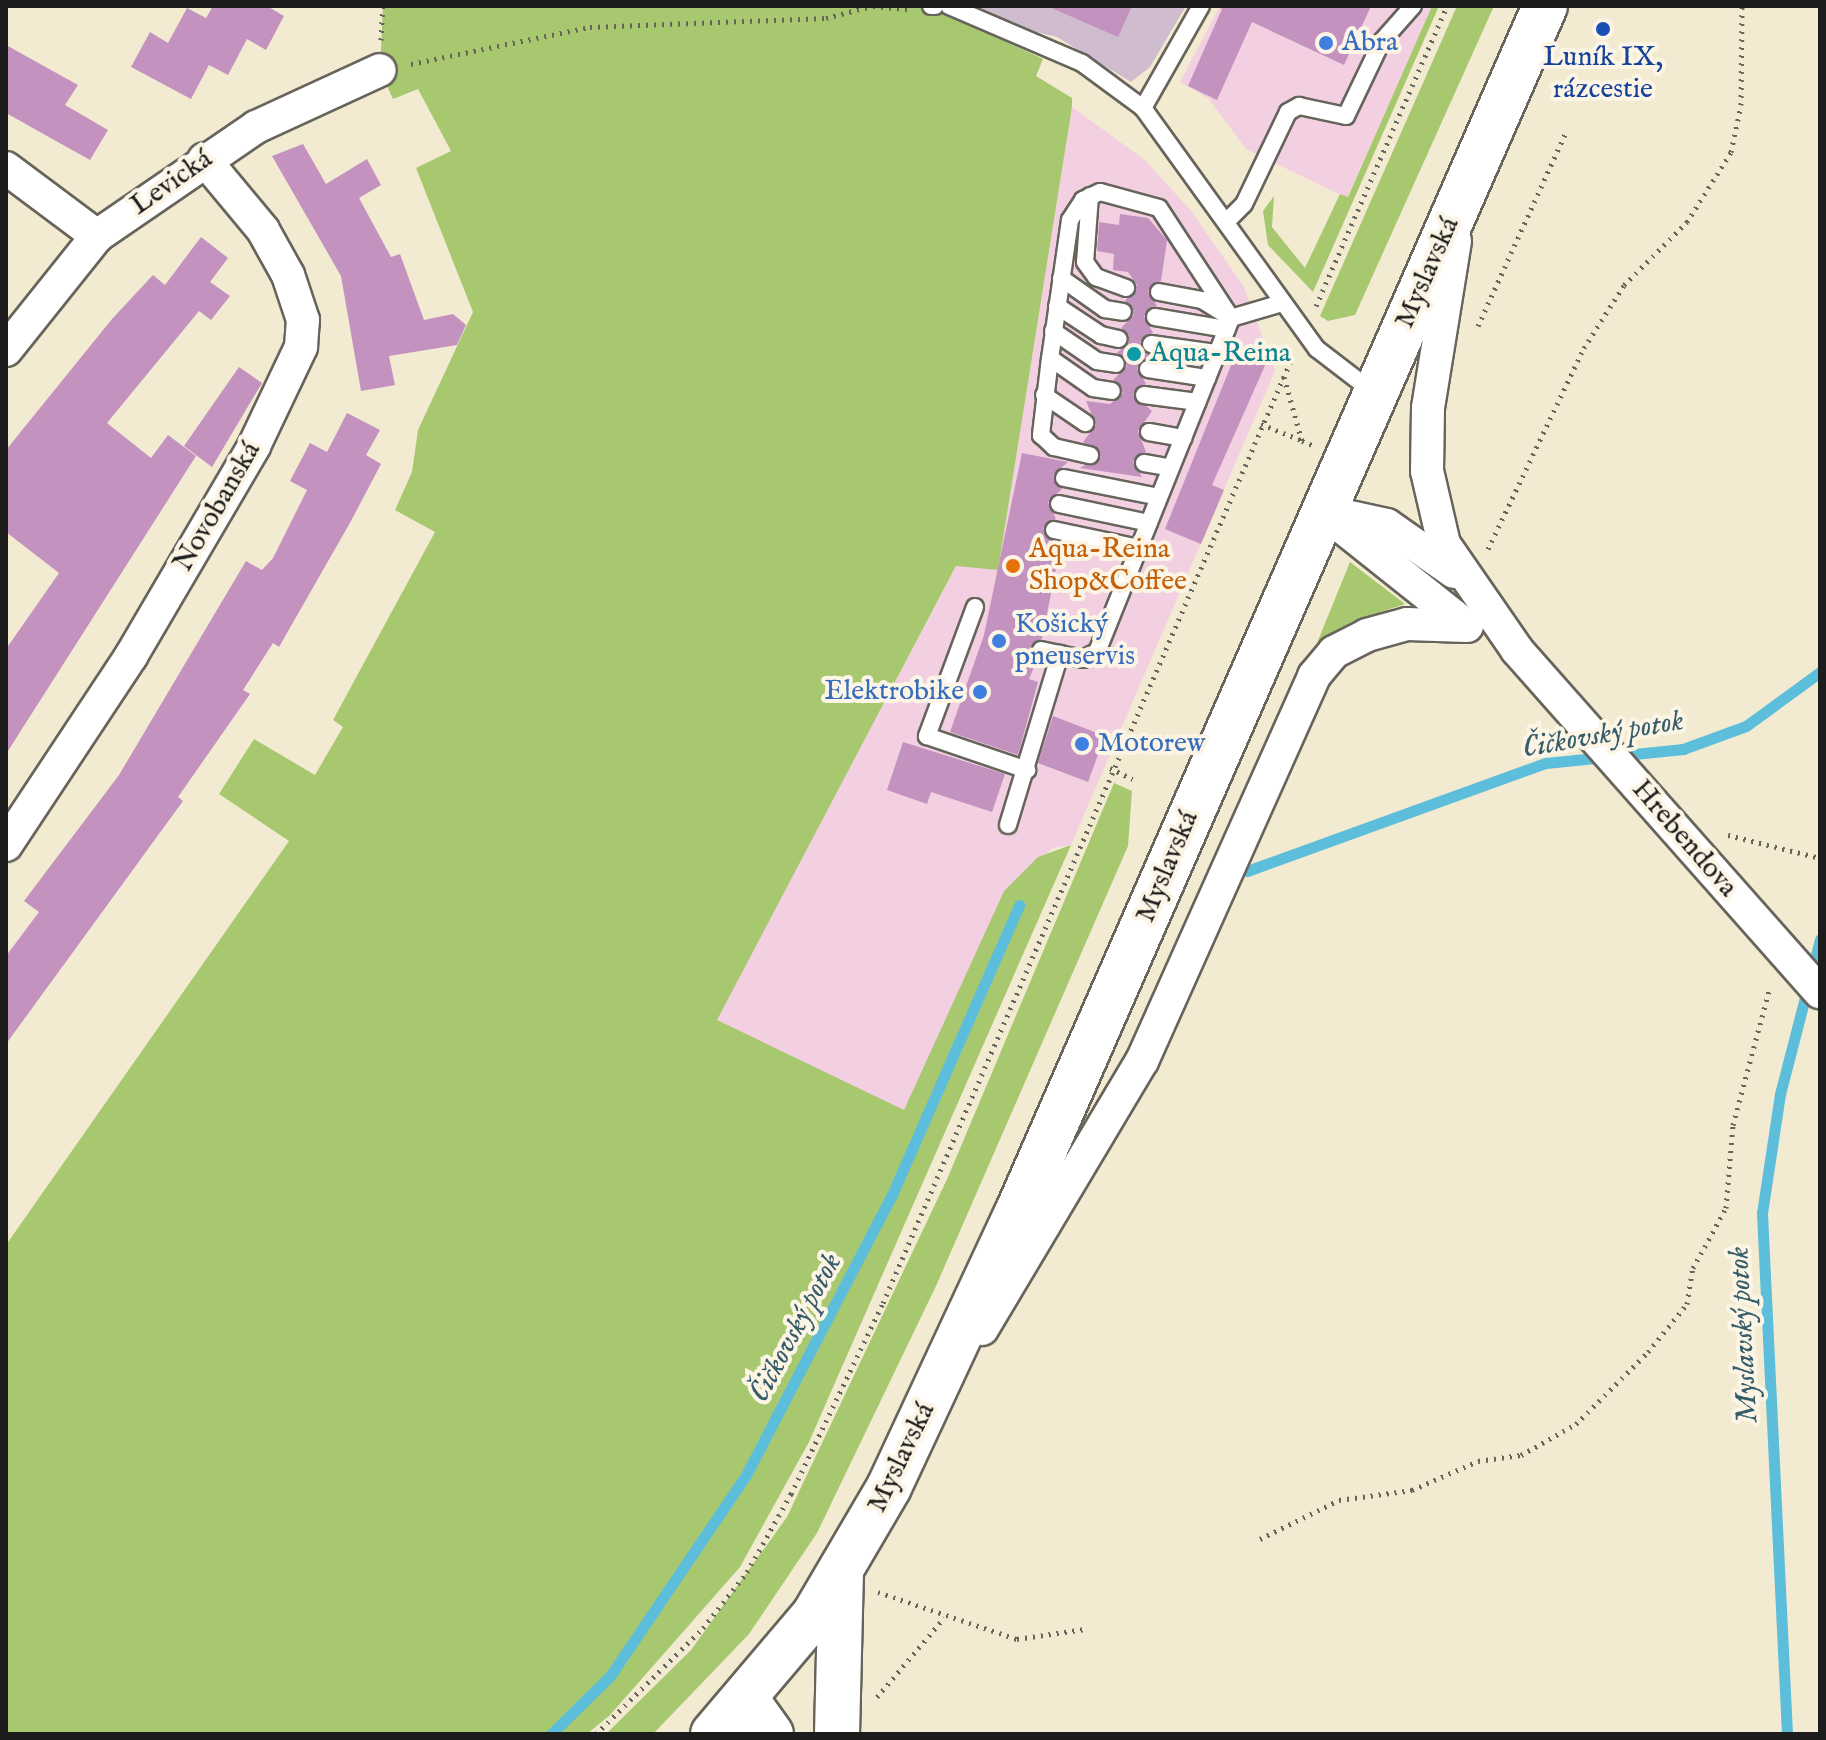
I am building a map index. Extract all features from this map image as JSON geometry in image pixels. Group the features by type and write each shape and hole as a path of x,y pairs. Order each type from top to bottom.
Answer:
{"street":[{"name":"Myslavská","path":"851,1722 841,1575 889,1487 1545,6"},
{"name":"Levická","path":"6,350 97,236 204,159 256,127 380,70"},
{"name":"Novobanská","path":"6,845 131,656 254,446 301,347 299,302 274,248 204,159"},
{"path":"6,168 97,236"},
{"path":"1462,198 1428,408 1427,471 1444,544 1475,573"},
{"path":"1322,511 1355,514 1405,535 1475,573"},
{"path":"1322,511 1467,626 1517,650"},
{"name":"Hrebendova","path":"1475,573 1517,650 1820,992"},
{"path":"889,1487 1142,1061 1314,676 1334,652 1367,635 1407,624 1467,626"},
{"path":"713,1734 758,1717 841,1575"}],"lane":[{"path":"949,6 1082,63 1143,108 1326,360 1375,393"},
{"path":"1143,108 1201,6"},
{"path":"1226,222 1244,204 1288,112 1299,106 1346,116 1382,41 1413,6"},
{"path":"1090,196 1070,220 1044,395 1044,439 1090,455"},
{"path":"1090,196 1085,262 1096,277 1126,288"},
{"path":"1090,196 1140,198 1159,208 1229,323"},
{"path":"1061,278 1105,309 1123,312"},
{"path":"1159,292 1202,300 1229,323"},
{"path":"1155,317 1229,323 1282,303"},
{"path":"1057,306 1101,335 1119,339"},
{"path":"1041,650 1094,657 1229,323"},
{"path":"1053,331 1097,361 1116,364"},
{"path":"1151,344 1217,353"},
{"path":"1050,358 1093,388 1112,391"},
{"path":"1148,369 1207,378"},
{"path":"1044,395 1085,423"},
{"path":"1144,395 1198,402"},
{"path":"1149,432 1183,438"},
{"path":"1144,463 1171,468"},
{"path":"1064,478 1159,497"},
{"path":"1059,504 1149,523"},
{"path":"1054,530 1139,548"},
{"path":"975,607 927,736 1027,770"},
{"path":"1008,825 1060,654"}],"path":[{"path":"380,70 590,27 826,18 873,6 933,6"},
{"path":"596,1734 703,1628 747,1572 791,1494 889,1288 1110,768 1447,6"},
{"path":"1475,573 1584,348 1624,285 1687,222 1731,152 1741,105 1742,6"},
{"path":"1472,342 1565,134"},
{"path":"1261,424 1302,441"},
{"path":"1475,573 1476,548"},
{"path":"1054,581 1119,598"},
{"path":"1110,768 1133,779"},
{"path":"1721,834 1819,858"},
{"path":"1260,1539 1339,1500 1412,1490 1478,1461 1521,1455 1576,1424 1648,1352 1687,1304 1693,1268 1726,1208 1733,1125 1781,950"},
{"path":"841,1575 944,1618 1017,1639 1085,1629"},
{"path":"851,1722 944,1618"}],"shaded area":[{"path":"931,6 1186,6 1150,67 1131,82 1057,37"},
{"path":"1220,6 1432,6 1347,198 1246,149 1208,98 1180,82"},
{"path":"1072,107 1145,160 1192,212 1244,287 1275,371 1071,845 1053,848 1004,891 904,1111 716,1020 957,565 998,570"}],"green space":[{"path":"383,6 931,6 1043,59 1036,76 1072,98 1072,107 998,570 956,566 717,1020 904,1110 1004,891 1038,857 1071,845 809,1442 740,1567 610,1715 587,1734 6,1734 6,1245 289,841 219,794 254,739 315,775 343,727 333,720 435,532 395,510 412,472 418,430 473,312 416,168 451,151 418,89 393,99 380,70"},
{"path":"1432,6 1439,6 1313,292 1268,245 1263,211 1274,196 1272,227 1305,268 1340,194 1348,197"},
{"path":"1457,6 1494,6 1355,315 1328,321 1320,316"},
{"path":"1350,562 1405,604 1351,622 1317,643"},
{"path":"1114,783 1132,791 1128,846 936,1286 817,1533 749,1634 653,1734 606,1734 691,1650 787,1517 948,1177"}],"building":[{"path":"213,6 267,6 284,16 266,50 247,39 228,75 209,65 191,99 131,67 150,32 168,43 187,8 206,18"},
{"path":"1047,6 1132,6 1118,37"},
{"path":"1216,6 1371,6 1344,65 1252,22 1217,100 1188,86 1222,9"},
{"path":"6,45 78,85 65,105 108,130 90,160 6,113"},
{"path":"303,144 326,184 367,159 381,185 359,198 391,257 400,254 424,320 453,314 466,325 457,345 389,356 395,385 361,391 341,276 272,156"},
{"name":"Aqua-Reina","path":"1120,214 1148,218 1167,240 1161,281 1148,291 1157,306 1144,316 1153,333 1140,342 1150,355 1137,368 1146,384 1133,394 1152,411 1138,431 1146,452 1133,462 1142,477 1080,468 1101,457 1083,442 1096,425 1086,401 1110,404 1123,393 1113,380 1127,366 1117,353 1129,342 1121,328 1134,315 1125,301 1137,285 1128,272 1113,270 1114,254 1097,251 1099,222 1119,225"},
{"path":"201,237 228,258 210,282 230,296 211,320 199,311 107,423 151,458 168,435 196,456 6,754 6,649 59,573 6,532 6,450 112,319 153,275 165,285"},
{"path":"1238,348 1267,361 1212,485 1224,490 1201,544 1165,529"},
{"path":"239,367 262,383 212,467 184,446"},
{"path":"347,413 380,430 366,455 381,464 351,521 279,647 273,643 243,690 250,694 178,797 183,801 6,1044 6,956 39,912 24,901 119,775 246,561 262,570 273,558 307,490 290,481 310,443 327,452"},
{"path":"1022,453 1068,462 1053,475 1062,489 1048,502 1056,519 1043,528 1061,543 1042,639 1030,648 1037,660 1029,679 1038,682 1018,755 950,732 984,635"},
{"path":"1053,716 1105,736 1088,782 1038,763"},
{"path":"903,742 1005,774 992,812 931,792 927,804 887,790"}],"waterway":[{"name":"Čičkovský potok","path":"1247,871 1546,763 1683,749 1746,726 1820,672"},
{"name":"Čičkovský potok","path":"551,1734 610,1676 746,1475 891,1197 1019,905"},
{"name":"Myslavský potok","path":"1787,1734 1762,1213 1780,1094 1820,939"}],"place":[{"name":"Luník IX, rázcestie","path":"1603,29"},
{"name":"Abra","path":"1326,43"},
{"name":"Aqua-Reina","path":"1134,354"},
{"name":"Aqua-Reina Shop&Coffee","path":"1013,566"},
{"name":"Košický pneuservis","path":"999,641"},
{"name":"Elektrobike","path":"980,692"},
{"name":"Motorew","path":"1082,744"}]}
